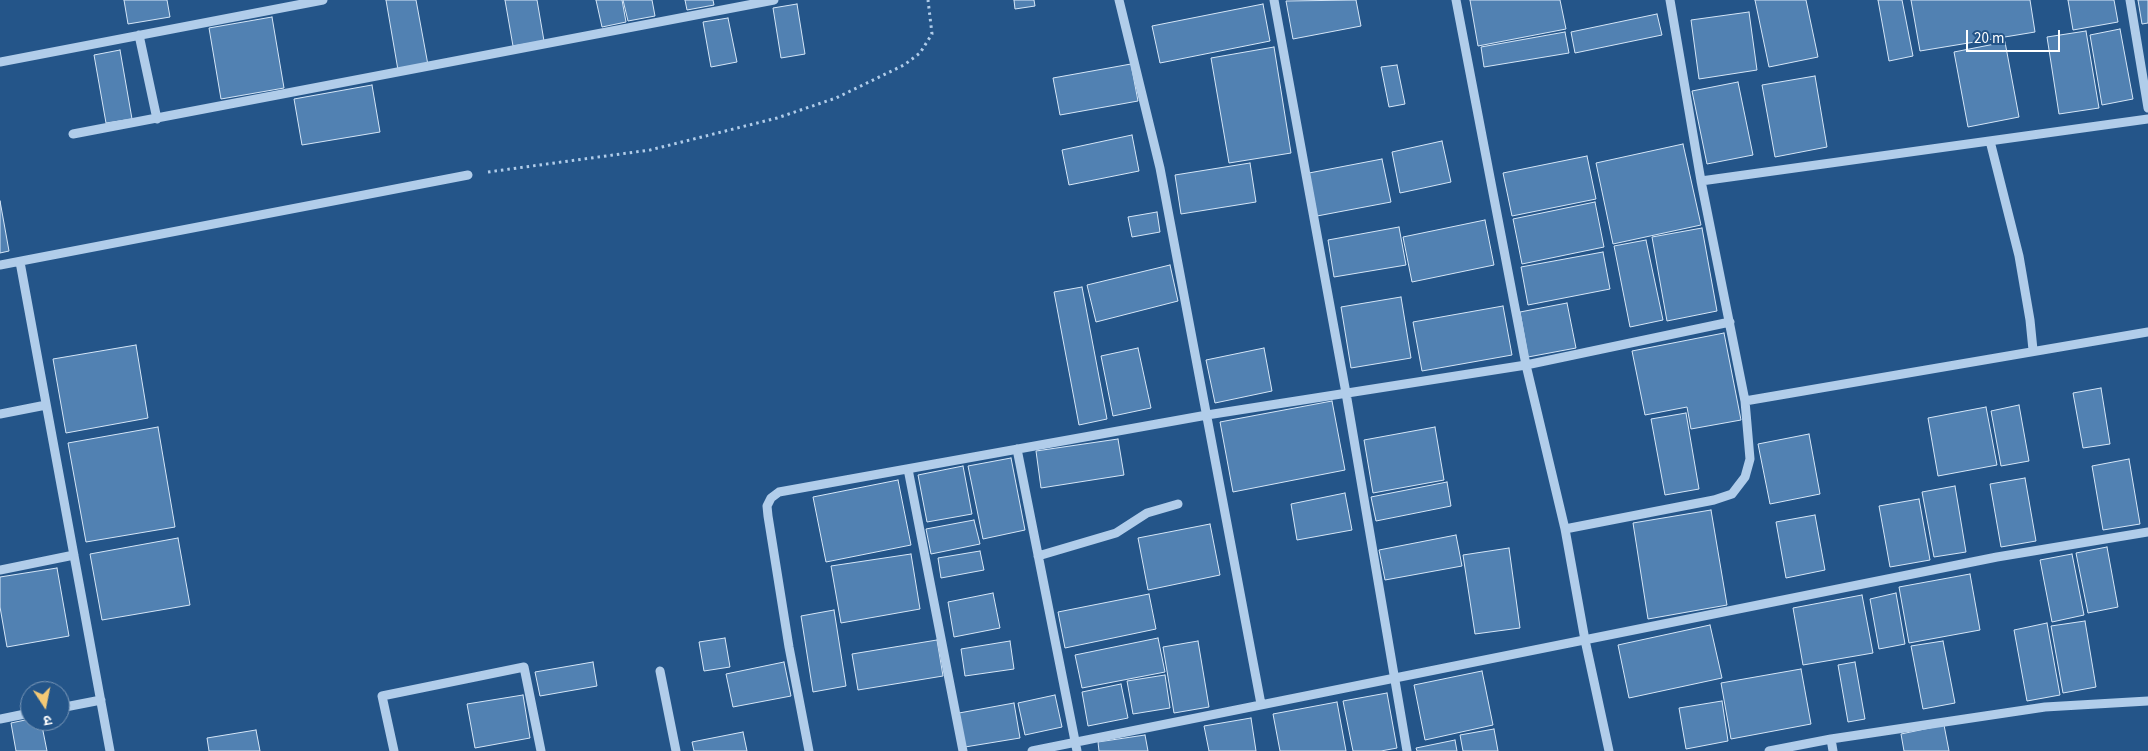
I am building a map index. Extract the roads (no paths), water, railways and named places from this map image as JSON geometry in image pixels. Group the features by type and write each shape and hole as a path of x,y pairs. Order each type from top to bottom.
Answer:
{"street":[{"path":"0,62 322,0"},
{"path":"72,134 774,0"},
{"path":"1119,0 1160,168 1261,704"},
{"path":"1274,0 1346,393 1406,751"},
{"path":"1456,0 1526,365 1564,529 1609,751"},
{"path":"1564,529 1714,500 1732,494 1745,477 1750,459 1745,401 1701,181 1670,0"},
{"path":"2130,0 2148,108"},
{"path":"139,36 157,119"},
{"path":"1701,181 2148,119"},
{"path":"1990,141 2019,256 2033,350"},
{"path":"0,266 468,175"},
{"path":"20,262 110,751"},
{"path":"809,751 789,647 767,506 771,498 779,492 1207,415 1526,365 1730,322"},
{"path":"1745,401 2033,350 2148,332"},
{"path":"0,414 46,405"},
{"path":"1018,449 1076,747"},
{"path":"908,469 962,751"},
{"path":"1038,556 1116,534 1147,513 1178,504"},
{"path":"1032,751 1076,747 1261,704 1997,557 2148,532"},
{"path":"0,570 74,555"},
{"path":"394,751 382,696 524,667 541,751"},
{"path":"660,671 676,751"},
{"path":"70,706 101,700"},
{"path":"1769,751 1831,739 2045,707 2148,702"},
{"path":"0,719 20,715"},
{"path":"1831,739 1833,751"}]}
